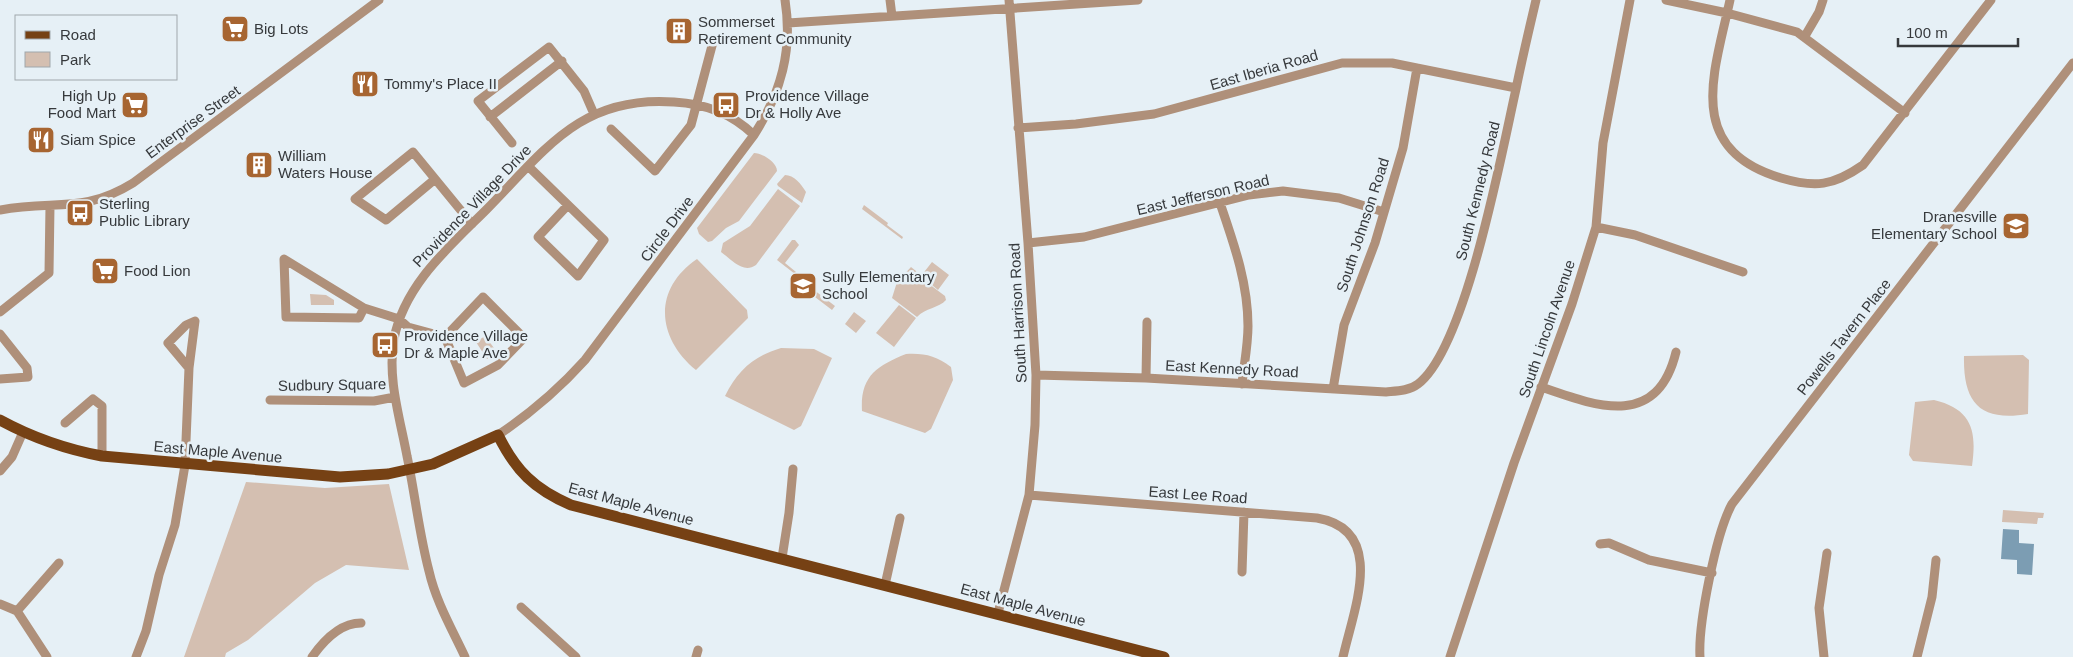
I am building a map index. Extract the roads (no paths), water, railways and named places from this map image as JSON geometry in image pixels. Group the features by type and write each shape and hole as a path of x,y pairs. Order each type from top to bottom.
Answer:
{"main road":[{"name":"East Maple Avenue","path":"0,420 23,432 66,449 102,456 185,465 340,477 388,474 410,470 462,453 498,435 524,477 551,497 571,505 1164,657"}],"street":[{"name":"Enterprise Street","path":"0,210 93,202 113,195 133,183 379,0"},
{"name":"Circle Drive","path":"498,435 531,413 558,390 586,360 768,114 779,86 786,58 788,23 785,0"},
{"path":"890,0 892,16"},
{"path":"788,23 892,16 1009,4 1138,0"},
{"name":"South Kennedy Road","path":"1423,380 1443,351 1471,274 1486,225 1536,0"},
{"name":"South Lincoln Avenue","path":"1450,657 1596,227 1603,143 1630,0"},
{"path":"1666,0 1785,27 1805,36 1905,113"},
{"path":"1730,0 1713,82 1712,100 1716,128 1733,154 1744,162 1759,170 1789,181 1811,185 1830,183 1848,176 1863,165 1991,0"},
{"path":"1805,36 1814,22 1823,0"},
{"name":"South Harrison Road","path":"998,613 1029,495 1035,425 1036,375 1028,243 1009,4"},
{"path":"611,128 654,171 691,125 713,42"},
{"path":"512,143 478,101 549,47 584,91 594,114"},
{"path":"490,117 562,62"},
{"name":"East Iberia Road","path":"1018,128 1084,123 1154,114 1342,63 1392,63 1516,88"},
{"name":"Powells Tavern Place","path":"1700,657 1700,634 1712,573 1722,526 1732,504 2073,63"},
{"name":"South Johnson Road","path":"1333,389 1344,325 1384,212 1403,148 1417,68"},
{"name":"Providence Village Drive","path":"465,657 441,606 429,573 395,397 392,355 399,320 404,306 418,283 436,260 555,140 594,114 613,106 641,100 697,104 735,118 754,135"},
{"path":"434,180 386,220 355,199 413,152 434,180 472,224"},
{"path":"529,167 568,204 604,240 578,276 538,237 568,204"},
{"name":"East Jefferson Road","path":"1028,243 1084,237 1249,195 1283,191 1339,198 1384,212"},
{"path":"1220,203 1238,257 1247,302 1248,328 1242,384"},
{"path":"0,312 50,272 50,206"},
{"path":"1596,227 1635,235 1743,272"},
{"path":"364,308 359,318 286,317 284,259 364,308 399,320 408,327 445,337"},
{"path":"483,297 524,338 498,365 464,383 445,337 483,297"},
{"path":"136,657 146,631 159,575 175,525 185,465 189,368 195,322 186,325 168,342 189,368"},
{"path":"1146,378 1148,322"},
{"path":"0,334 27,368 28,377 0,379"},
{"path":"1541,387 1598,406 1611,407 1632,404 1644,400 1661,385 1668,376 1676,352"},
{"name":"East Kennedy Road","path":"1036,375 1146,378 1386,392 1404,390 1418,385 1423,380"},
{"name":"Sudbury Square","path":"270,400 374,401 395,397"},
{"path":"65,423 93,399 102,406 102,456"},
{"path":"0,471 12,458 23,432"},
{"path":"782,558 790,513 793,469"},
{"name":"East Lee Road","path":"1029,495 1324,519 1340,528 1356,543 1362,562 1343,657"},
{"path":"1242,572 1244,512"},
{"path":"885,585 900,518"},
{"path":"1600,544 1610,543 1649,560 1712,573"},
{"path":"1824,657 1819,608 1827,553"},
{"path":"1917,657 1932,597 1936,560"},
{"path":"17,611 59,563"},
{"path":"0,604 17,611 47,657"},
{"path":"521,607 576,657"},
{"path":"312,657 340,628 352,623 361,623"}],"water":[{"path":"2003,529 2019,530 2019,543 2034,544 2032,575 2017,574 2017,560 2001,559"}],"place":[{"name":"Big Lots","path":"235,29"},
{"name":"Sommerset Retirement Community","path":"679,31"},
{"name":"Tommy's Place II","path":"365,84"},
{"name":"High Up Food Mart","path":"135,105"},
{"name":"Providence Village Dr & Holly Ave","path":"726,105"},
{"name":"Siam Spice","path":"41,140"},
{"name":"William Waters House","path":"259,165"},
{"name":"Sterling Public Library","path":"80,213"},
{"name":"Dranesville Elementary School","path":"2016,226"},
{"name":"Food Lion","path":"105,271"},
{"name":"Sully Elementary School","path":"803,286"},
{"name":"Providence Village Dr & Maple Ave","path":"385,345"}]}
